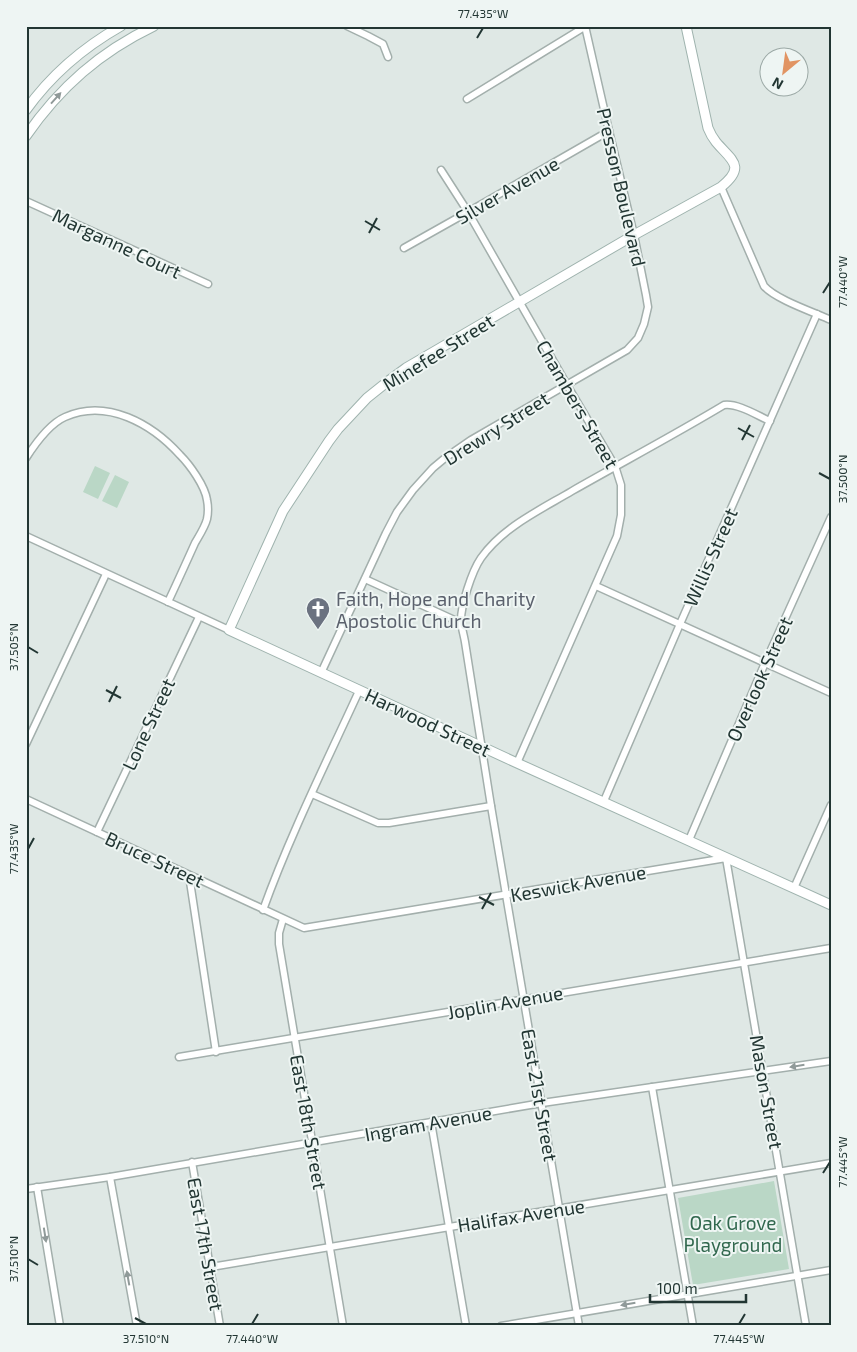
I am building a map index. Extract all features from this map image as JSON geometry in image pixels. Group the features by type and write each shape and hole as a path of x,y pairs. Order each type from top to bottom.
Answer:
{"street":[{"path":"26,110 47,85 74,59 97,41 121,26"},
{"path":"26,136 44,112 76,78 112,49 154,26"},
{"path":"347,26 383,44 388,57"},
{"path":"467,98 586,26"},
{"name":"Presson Boulevard","path":"586,26 634,235 648,307 644,324 638,338 632,345"},
{"path":"686,26 708,128 714,140 727,153 734,165 733,174 721,187 764,286 773,294 831,320"},
{"name":"Silver Avenue","path":"404,248 609,132"},
{"name":"Chambers Street","path":"441,170 468,212 615,466 621,485 620,521 617,536 517,763"},
{"name":"Minefee Street","path":"229,630 283,511 338,429 368,398 406,368 634,235 721,187"},
{"name":"Marganne Court","path":"26,201 208,284"},
{"name":"Willis Street","path":"604,802 680,624 817,314"},
{"name":"Drewry Street","path":"321,673 398,512 413,490 433,468 471,440 627,350 632,345"},
{"path":"365,578 461,623 473,573 482,557 502,535 522,521 724,405 736,406 770,421"},
{"path":"26,458 34,445 48,430 64,418 81,412 100,410 119,414 153,430 172,445 200,481 208,500 207,519 168,602"},
{"name":"Overlook Street","path":"689,840 765,663 831,517"},
{"name":"Harwood Street","path":"26,536 359,691 831,905"},
{"path":"26,744 106,574"},
{"path":"596,586 831,693"},
{"name":"Lone Street","path":"97,832 199,617"},
{"name":"East 21st Street","path":"461,623 579,1326"},
{"path":"263,910 271,887 359,691"},
{"path":"312,794 378,823 389,823 492,806"},
{"name":"Bruce Street","path":"26,800 283,919"},
{"path":"794,888 831,805"},
{"name":"Keswick Avenue","path":"283,919 301,928 308,929 726,858"},
{"name":"Mason Street","path":"726,858 806,1326"},
{"path":"189,875 216,1052"},
{"name":"East 18th Street","path":"283,919 279,933 279,944 343,1326"},
{"name":"Joplin Avenue","path":"179,1057 831,948"},
{"name":"Ingram Avenue","path":"26,1189 542,1103 831,1061"},
{"path":"652,1087 693,1326"},
{"path":"431,1122 466,1326"},
{"name":"East 17th Street","path":"192,1162 220,1326"},
{"name":"Halifax Avenue","path":"211,1267 831,1162"},
{"path":"110,1176 137,1326"},
{"path":"37,1187 60,1326"},
{"path":"501,1326 831,1270"}],"green space":[{"path":"95,466 110,473 98,499 83,492"},
{"path":"115,475 129,482 117,508 102,501"},
{"name":"Oak Grove Playground","path":"774,1181 789,1269 693,1285 678,1198"}],"place":[{"name":"Faith, Hope and Charity Apostolic Church","path":"318,630"}]}
